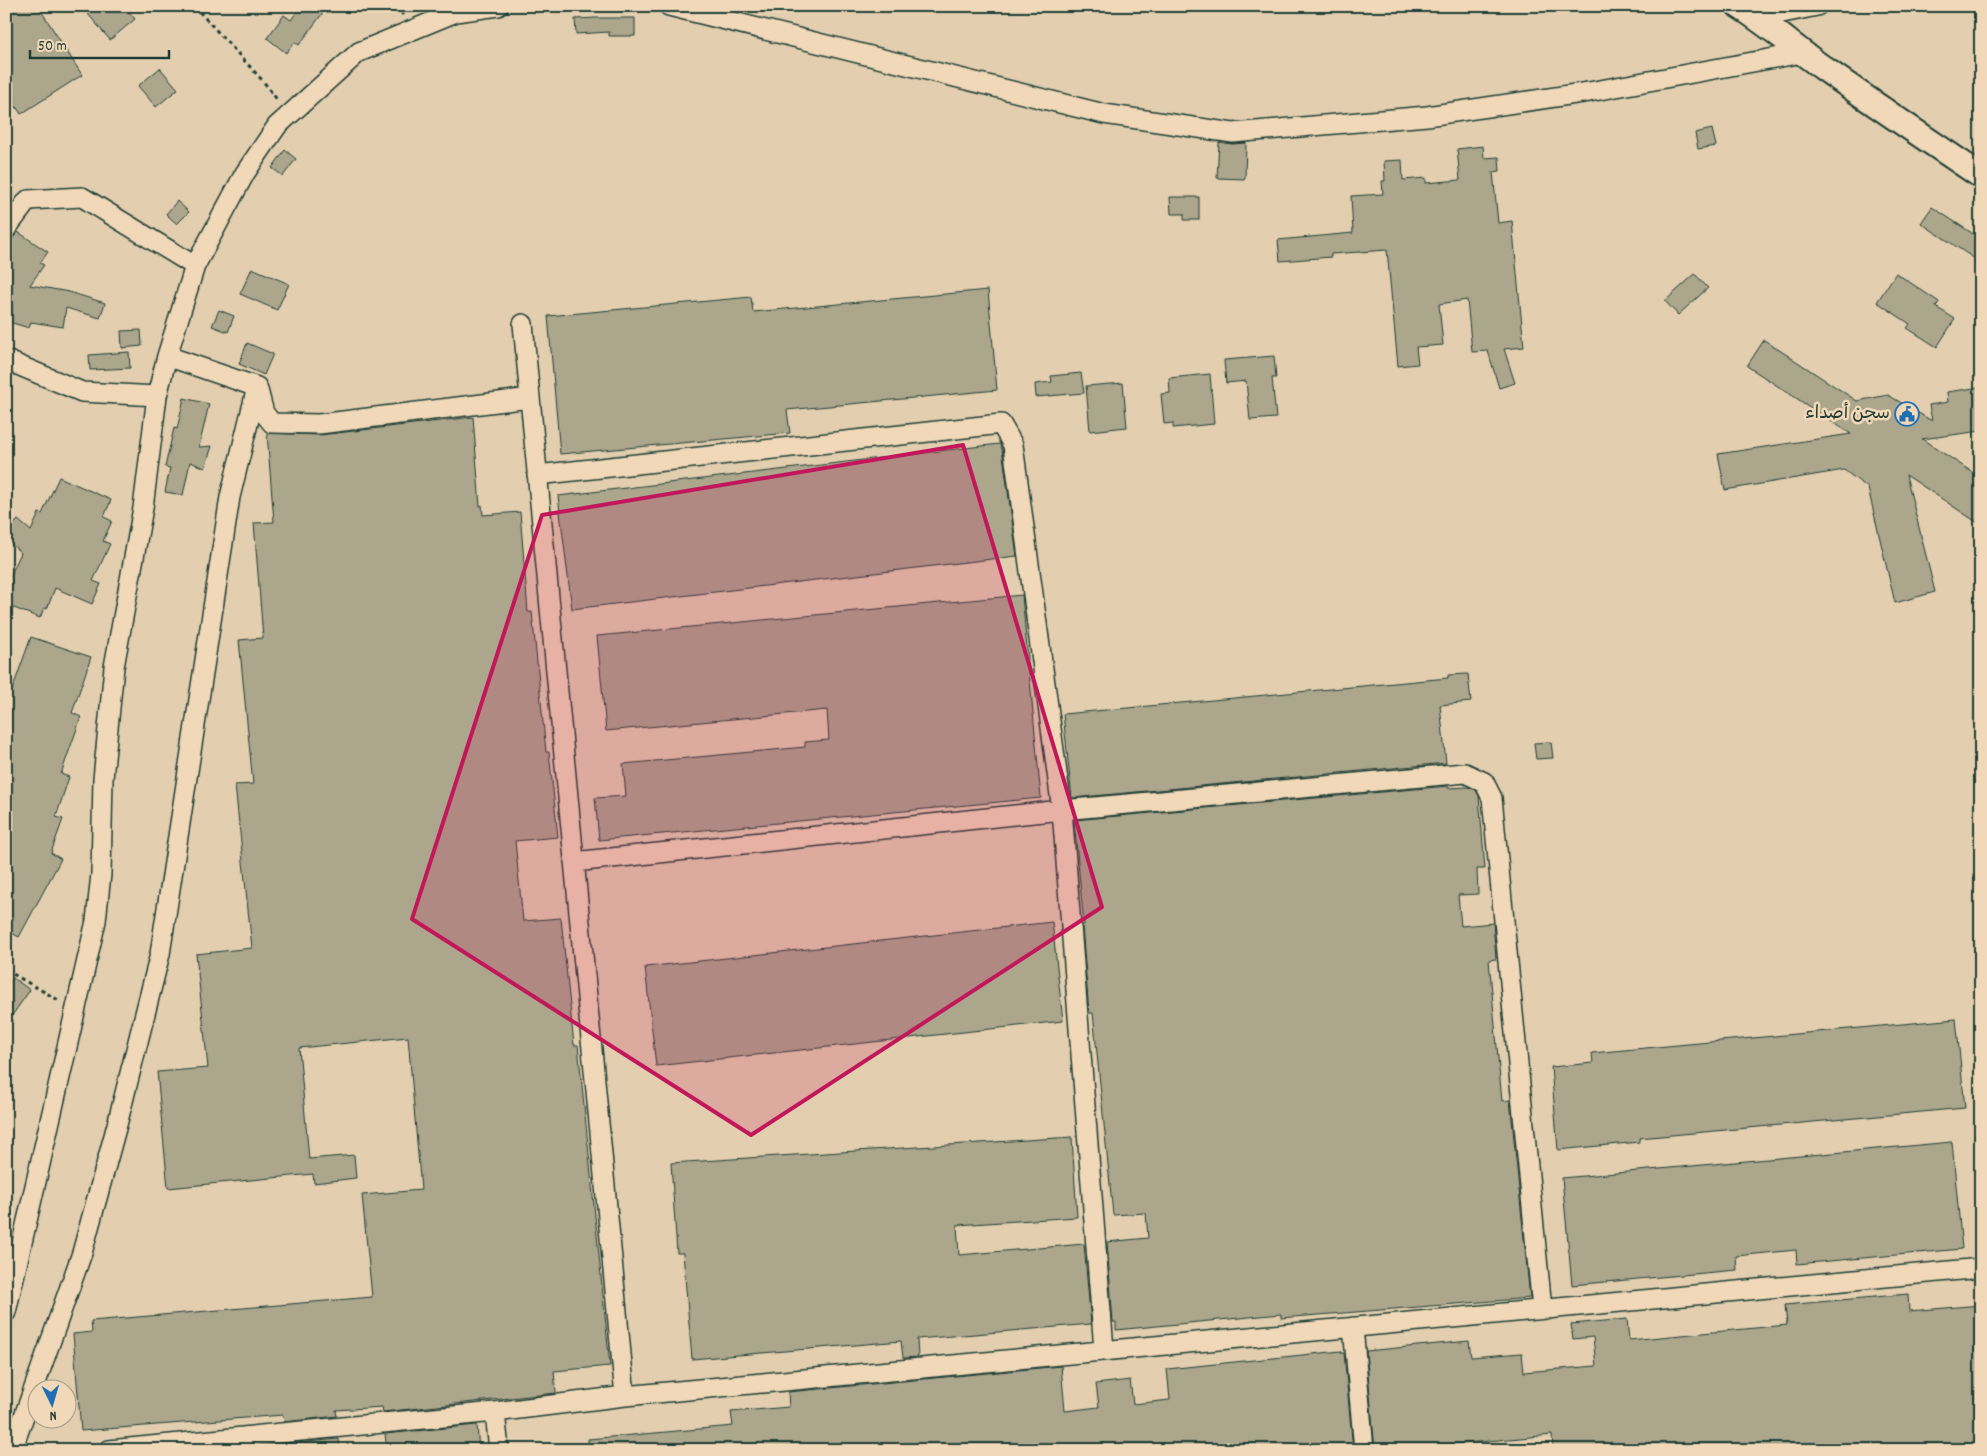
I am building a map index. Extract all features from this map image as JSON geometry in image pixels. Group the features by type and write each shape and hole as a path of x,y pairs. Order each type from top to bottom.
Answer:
{"main road":[{"path":"1749,12 1802,53 1981,176"}],"street":[{"path":"6,1312 96,920 101,874 103,779 114,667 143,508 157,396 167,356 195,266 245,173 276,126 359,52 456,12 498,6"},
{"path":"669,6 1104,114 1233,133 1426,116 1590,92 1802,53"},
{"path":"1749,12 1817,6"},
{"path":"6,229 28,200 82,197 195,266"},
{"path":"522,324 625,1396"},
{"path":"167,356 257,387"},
{"path":"6,360 82,392 157,396"},
{"path":"257,387 264,413 272,423 319,424 530,398"},
{"path":"12,1450 82,1253 118,1121 160,954 230,497 257,387"},
{"path":"537,475 1001,424 1013,445 1062,810 1104,1350"},
{"path":"574,862 1062,810 1465,773 1484,782 1492,798 1542,1309"},
{"path":"109,1450 495,1412 625,1396 1981,1268"},
{"path":"1353,1327 1364,1450"},
{"path":"495,1412 499,1450"}],"path":[{"path":"194,6 263,81 288,115"},
{"path":"6,970 76,1010"}],"highlighted area":[{"path":"963,445 1102,907 751,1135 412,919 542,515"}],"building":[{"path":"6,6 38,6 82,75 21,114 6,92"},
{"path":"97,6 124,6 135,19 110,40 88,14"},
{"path":"301,6 328,6 299,45 295,42 286,53 267,38 284,15 291,20"},
{"path":"635,18 635,36 609,36 609,32 576,34 575,19"},
{"path":"160,68 178,89 156,107 138,86"},
{"path":"1712,129 1716,146 1698,149 1695,133"},
{"path":"1219,142 1232,144 1246,143 1245,179 1217,178"},
{"path":"1483,146 1484,158 1499,157 1500,171 1493,172 1498,223 1512,221 1524,347 1504,349 1515,383 1499,388 1488,351 1472,352 1467,300 1439,304 1443,345 1416,347 1418,364 1398,366 1387,250 1331,254 1331,257 1280,261 1278,240 1353,233 1351,196 1383,194 1382,181 1385,181 1384,161 1402,160 1403,180 1426,178 1426,183 1460,180 1457,149"},
{"path":"285,150 296,159 283,176 272,168"},
{"path":"1170,197 1199,197 1199,220 1184,220 1184,214 1171,214"},
{"path":"177,201 189,212 177,224 166,214"},
{"path":"1932,207 1981,239 1981,263 1921,223"},
{"path":"18,232 48,252 40,263 44,265 30,285 69,292 105,303 100,318 66,308 63,327 31,322 29,328 6,321 6,246"},
{"path":"252,268 289,284 277,310 240,294"},
{"path":"1896,273 1939,302 1936,307 1955,319 1937,347 1907,328 1910,324 1877,302"},
{"path":"1695,274 1708,288 1678,315 1665,301"},
{"path":"988,290 997,390 787,410 790,433 560,454 548,316 751,297 753,312"},
{"path":"219,310 234,316 228,332 212,326"},
{"path":"141,330 142,346 122,348 121,331"},
{"path":"1764,340 1857,401 1888,395 1932,421 1929,405 1948,402 1947,392 1981,387 1981,431 1922,439 1981,478 1981,525 1906,475 1935,592 1895,603 1868,488 1844,470 1725,490 1718,454 1851,434 1747,366"},
{"path":"247,343 273,354 264,375 239,364"},
{"path":"129,352 130,368 90,370 89,355"},
{"path":"1274,356 1276,378 1272,378 1276,418 1250,420 1246,381 1226,383 1224,360"},
{"path":"1081,373 1084,393 1036,397 1035,384 1052,382 1051,376"},
{"path":"1210,374 1214,424 1173,428 1173,423 1164,424 1161,394 1170,393 1169,378"},
{"path":"1123,383 1127,427 1090,431 1086,386"},
{"path":"184,398 209,404 199,447 212,446 205,468 190,462 183,495 165,492 170,468 165,467 174,428 177,429"},
{"path":"473,417 480,506 482,505 483,515 520,512 528,612 532,612 546,752 549,752 558,837 515,841 523,921 561,918 574,1045 578,1045 610,1366 554,1371 556,1393 383,1412 382,1407 336,1410 337,1416 284,1422 283,1415 81,1431 73,1334 92,1332 91,1321 372,1297 362,1195 421,1190 408,1037 299,1048 309,1159 354,1155 356,1178 314,1183 313,1174 168,1188 157,1072 208,1068 196,954 252,948 235,785 253,784 239,640 263,638 254,523 274,522 267,433 320,435"},
{"path":"999,444 1002,449 1017,556 572,609 558,496"},
{"path":"59,477 111,500 104,517 112,521 103,541 110,544 93,581 101,584 92,604 55,588 47,609 44,608 40,618 6,605 6,585 21,553 6,539 6,533 18,520 31,531 39,513 42,514"},
{"path":"1022,595 1041,798 599,840 595,798 626,796 623,764 805,747 805,742 829,740 827,710 606,731 597,636"},
{"path":"31,637 91,657 72,713 81,717 61,774 69,777 56,817 63,819 51,853 61,859 19,937 6,930 6,701 9,692 11,693"},
{"path":"1468,674 1471,702 1440,705 1446,763 1072,798 1063,714 1448,678 1448,675"},
{"path":"1551,742 1553,758 1536,759 1534,743"},
{"path":"1448,786 1448,788 1468,787 1476,790 1479,796 1485,869 1477,869 1478,894 1458,895 1461,926 1493,923 1496,959 1489,960 1502,1101 1510,1100 1530,1298 1281,1318 1281,1314 1116,1330 1116,1322 1113,1322 1107,1242 1148,1238 1146,1213 1113,1215 1093,1013 1089,1013 1082,925 1084,925 1074,820"},
{"path":"1052,922 1063,1021 656,1066 645,967"},
{"path":"13,978 30,990 6,1024 6,987"},
{"path":"1956,1019 1965,1108 1639,1138 1639,1142 1558,1150 1551,1067 1593,1063 1592,1053"},
{"path":"1072,1137 1077,1217 957,1225 959,1255 1084,1244 1091,1324 917,1339 918,1357 903,1358 901,1341 692,1359 683,1253 677,1253 671,1163"},
{"path":"1952,1142 1962,1249 1797,1264 1796,1250 1736,1256 1737,1270 1572,1285 1562,1178"},
{"path":"1908,1294 1909,1311 1981,1305 1981,1450 1553,1450 1552,1435 1375,1450 1366,1351 1469,1341 1471,1357 1522,1353 1524,1372 1596,1366 1593,1337 1573,1339 1571,1324 1627,1319 1629,1340 1787,1325 1785,1305"},
{"path":"1341,1351 1344,1353 1353,1450 589,1450 588,1439 733,1426 731,1412 789,1407 788,1392 1061,1366 1065,1411 1099,1407 1096,1384 1130,1380 1133,1404 1170,1400 1167,1369"},
{"path":"477,1425 479,1450 387,1450 385,1434"},
{"path":"339,1439 340,1450 286,1450 286,1444"}],"place":[{"name":"سجن أصداء","path":"1907,414"}]}
